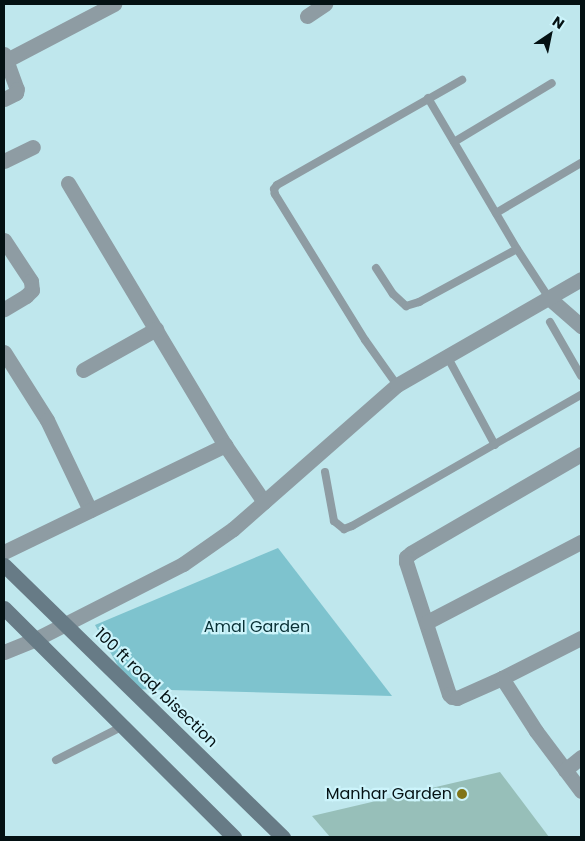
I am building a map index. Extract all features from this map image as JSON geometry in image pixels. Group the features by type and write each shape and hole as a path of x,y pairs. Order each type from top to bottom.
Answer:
{"street":[{"path":"4,99 17,91 5,57 114,4"},
{"path":"307,16 325,4"},
{"path":"4,161 33,147"},
{"path":"68,183 225,445 264,502"},
{"path":"4,240 31,281 32,290 26,296 4,309"},
{"path":"4,652 34,640 183,564 233,529 397,385 581,279"},
{"path":"550,298 581,326"},
{"path":"83,370 156,329"},
{"path":"4,352 47,420 90,510"},
{"path":"4,552 225,445"},
{"path":"581,454 406,558 449,694 452,697 457,698 502,678 581,638"},
{"path":"427,622 581,542"},
{"name":"100 ft road, bisection","path":"4,565 283,837"},
{"path":"4,608 34,640 234,837"},
{"path":"502,678 581,791"},
{"path":"565,770 581,757"}],"lane":[{"path":"397,385 365,340 275,194 274,189 277,185 462,80"},
{"path":"454,142 552,83"},
{"path":"428,98 517,249 550,298"},
{"path":"496,213 581,163"},
{"path":"376,268 393,294 406,306 419,302 517,249"},
{"path":"550,322 581,376"},
{"path":"447,356 495,445"},
{"path":"325,472 334,521 338,526 344,528 352,526 581,395"},
{"path":"56,760 123,726"}],"green space":[{"name":"Amal Garden","path":"278,548 392,696 131,689 95,625"}],"building":[{"name":"Manhar Garden","path":"500,772 549,837 330,837 312,816"}],"place":[{"name":"Manhar Garden","path":"462,794"}]}
